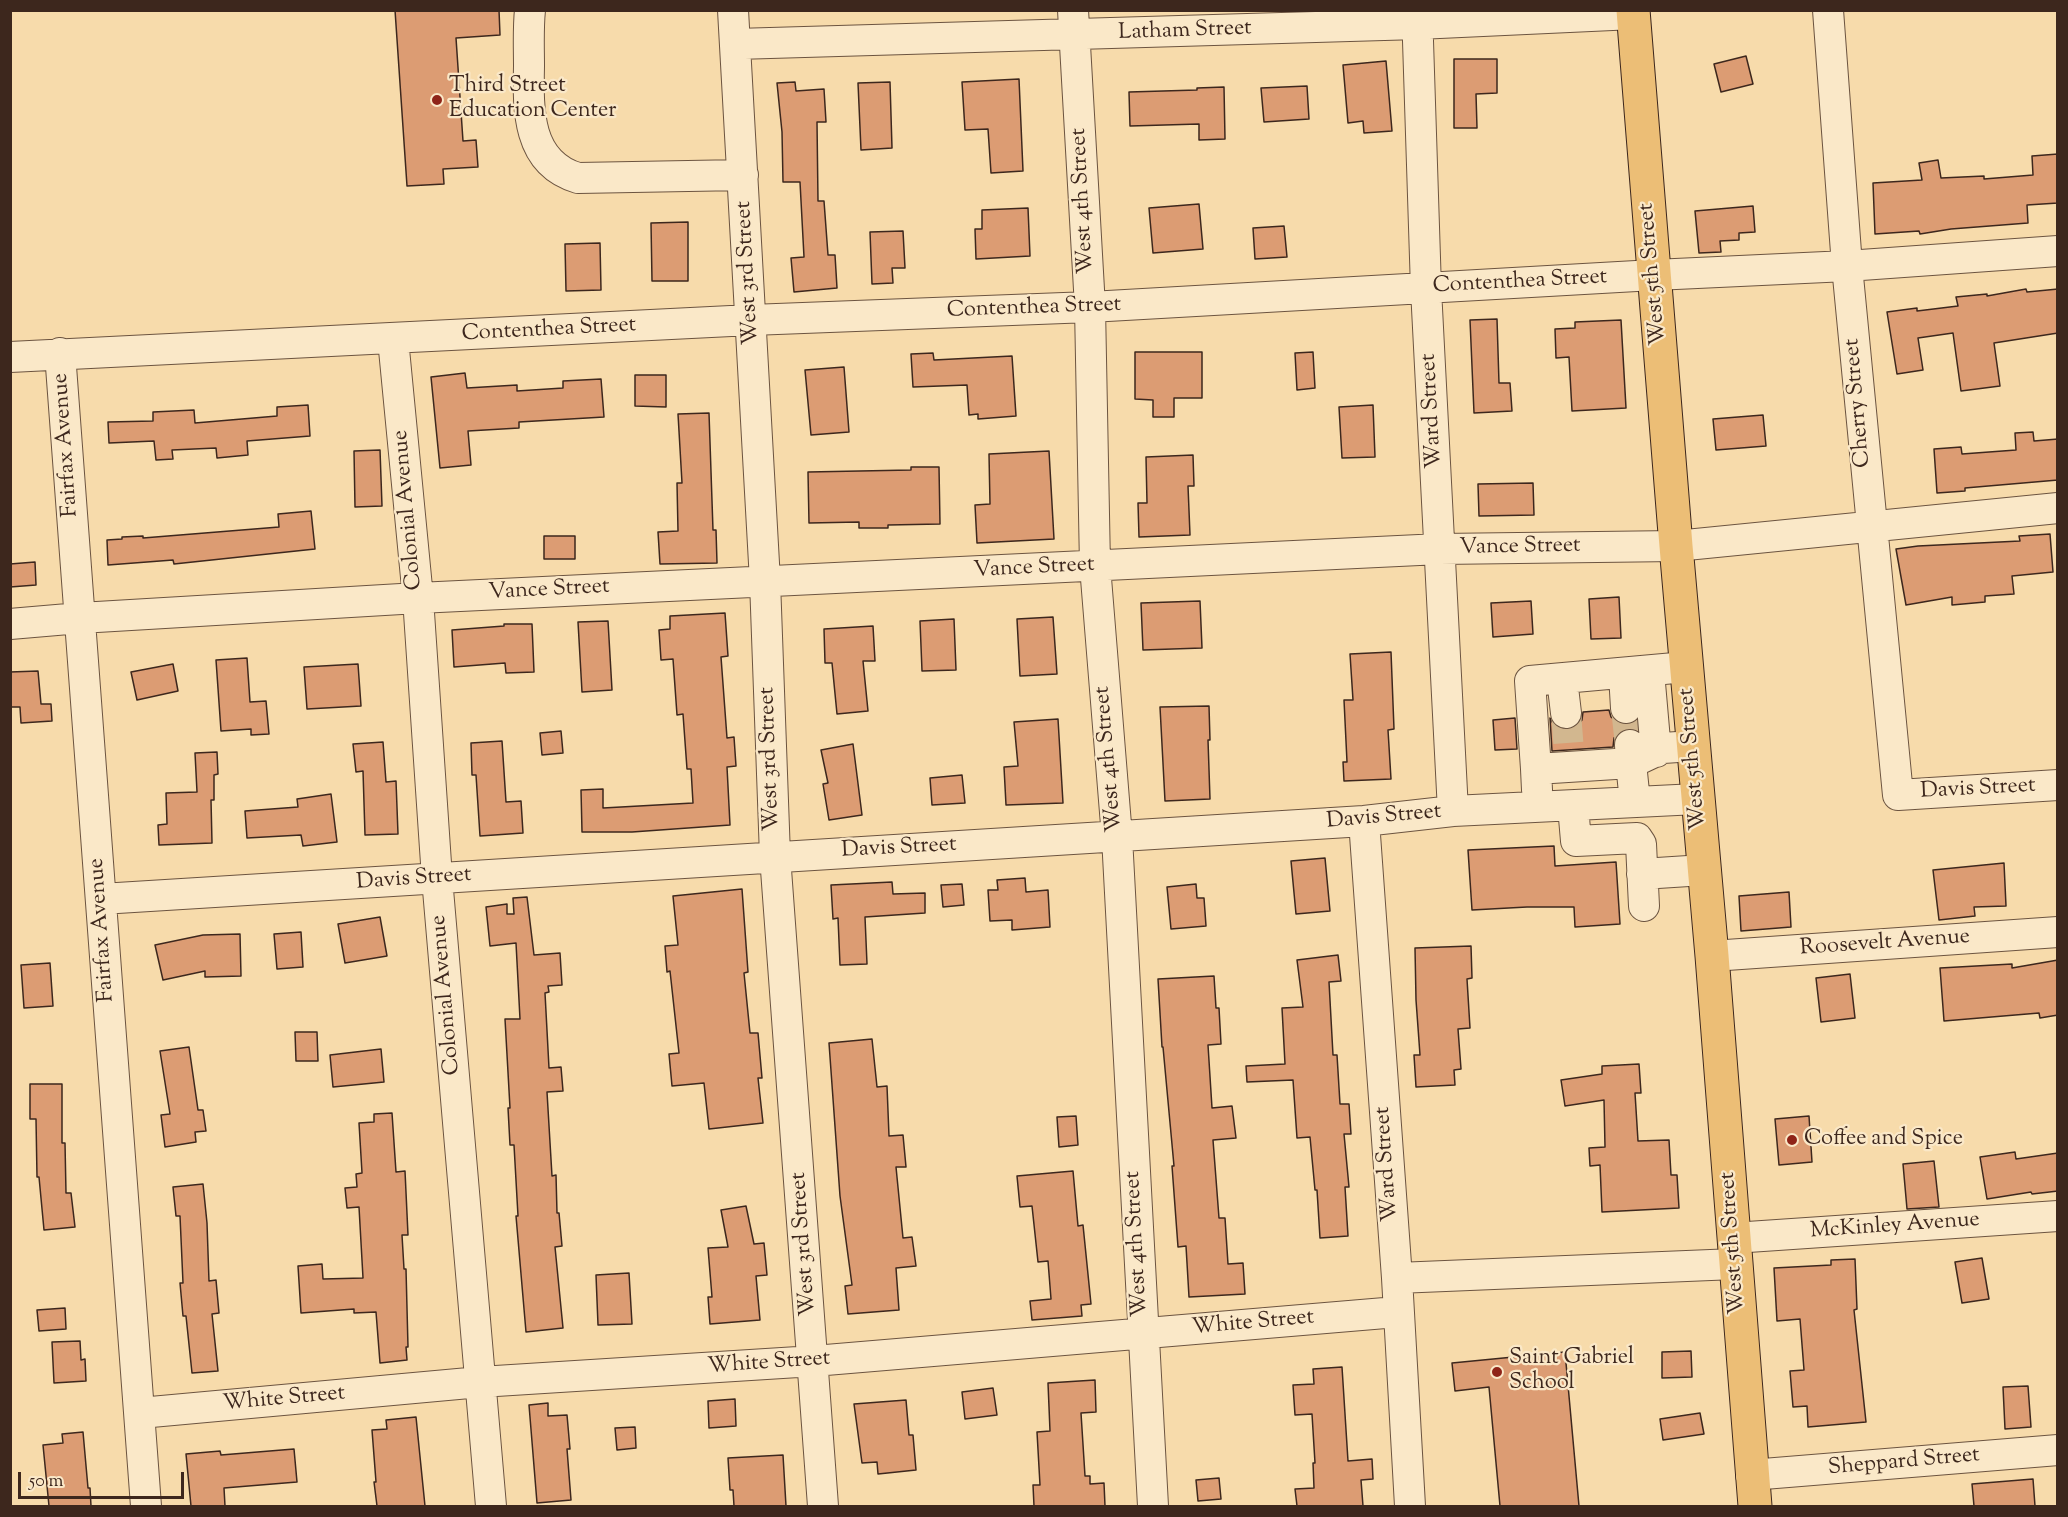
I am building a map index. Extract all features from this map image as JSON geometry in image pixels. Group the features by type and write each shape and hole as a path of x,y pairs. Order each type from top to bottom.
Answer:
{"main road":[{"name":"West 5th Street","path":"1634,12 1676,546 1712,957 1753,1491"}],"street":[{"path":"530,10 529,118 541,150 563,174 578,178 743,175"},
{"name":"West 3rd Street","path":"733,10 765,581 775,856 824,1506"},
{"name":"Cherry Street","path":"1828,10 1847,266 1870,526 1898,795"},
{"name":"Latham Street","path":"736,44 1074,23 1634,12"},
{"name":"Ward Street","path":"1417,17 1426,289 1453,811"},
{"name":"West 4th Street","path":"1074,23 1090,307 1095,566 1117,837 1153,1506"},
{"name":"Contenthea Street","path":"10,357 1090,307 1847,266 2058,251"},
{"name":"Colonial Avenue","path":"393,339 418,597 437,878 491,1506"},
{"name":"Fairfax Avenue","path":"60,353 146,1506"},
{"name":"Vance Street","path":"10,624 418,597 1440,549 1676,546 2058,508"},
{"path":"1686,667 1530,681 1536,777 1570,759 1693,746"},
{"path":"1626,708 1637,673"},
{"path":"1623,838 1639,753 1637,673"},
{"path":"1562,678 1566,713"},
{"name":"Davis Street","path":"101,899 1364,821 1453,811 1536,777 1573,806 1697,799"},
{"name":"Davis Street","path":"1898,795 2058,785"},
{"path":"1573,806 1576,841 1636,838 1641,844 1644,906"},
{"name":"Ward Street","path":"1364,821 1410,1506"},
{"path":"1642,874 1704,870"},
{"name":"Roosevelt Avenue","path":"1712,957 2058,933"},
{"name":"McKinley Avenue","path":"1734,1251 2058,1216"},
{"path":"1396,1278 1734,1251"},
{"name":"White Street","path":"140,1413 480,1382 814,1361 1397,1312"},
{"name":"Sheppard Street","path":"1753,1491 2058,1450"}],"building":[{"name":"Third Street Education Center","path":"395,10 499,10 500,35 456,38 463,141 476,140 478,167 443,169 444,184 407,186"},
{"path":"1746,56 1753,84 1721,92 1714,64"},
{"path":"1454,59 1497,59 1497,93 1476,94 1477,128 1454,128"},
{"path":"1386,61 1392,131 1364,133 1363,121 1348,123 1343,65"},
{"path":"1019,79 1023,171 991,173 988,129 965,130 962,82"},
{"path":"795,82 796,91 824,89 826,122 817,122 818,201 824,201 828,255 835,255 837,288 794,292 791,258 804,257 800,182 783,182 782,132 777,83"},
{"path":"890,82 892,148 861,150 858,83"},
{"path":"1307,86 1309,119 1264,122 1261,88"},
{"path":"1224,87 1225,139 1199,140 1199,124 1130,126 1129,92"},
{"path":"2058,154 2058,203 2027,205 2028,223 1951,229 1920,234 1919,231 1875,234 1873,183 1922,180 1919,163 1938,160 1941,178 1984,176 1984,179 2033,175 2032,156"},
{"path":"1199,204 1203,249 1153,253 1149,208"},
{"path":"1753,206 1755,232 1739,233 1739,240 1720,241 1721,252 1699,253 1695,211"},
{"path":"1028,208 1030,256 976,259 975,229 982,229 982,210"},
{"path":"688,222 688,281 652,281 651,223"},
{"path":"1284,226 1287,257 1255,259 1253,228"},
{"path":"903,231 905,268 892,268 893,283 872,284 870,232"},
{"path":"600,243 601,290 566,291 565,244"},
{"path":"2026,289 2027,292 2058,289 2058,333 1994,343 2000,386 1961,391 1953,333 1918,338 1923,370 1897,374 1887,312 1958,306 1956,297 1987,294 1987,296"},
{"path":"1497,319 1499,383 1510,383 1512,411 1474,413 1470,320"},
{"path":"1621,320 1626,408 1572,411 1569,357 1556,358 1555,329 1575,328 1575,322"},
{"path":"1135,352 1202,352 1202,398 1174,398 1174,417 1153,417 1153,400 1135,399"},
{"path":"1313,352 1315,388 1297,390 1295,353"},
{"path":"933,353 934,360 1012,356 1016,416 978,419 978,414 969,415 967,385 913,387 911,354"},
{"path":"844,367 849,432 811,435 805,370"},
{"path":"465,373 467,388 517,385 517,391 563,388 563,381 601,379 604,417 519,422 519,428 468,431 471,465 440,468 431,377"},
{"path":"635,375 666,375 666,407 635,406"},
{"path":"308,405 310,436 247,441 248,455 217,458 216,448 172,450 173,459 156,460 154,441 109,443 108,422 153,421 153,412 194,410 195,423 277,416 277,407"},
{"path":"1373,405 1375,457 1342,458 1339,407"},
{"path":"709,413 713,530 716,530 717,563 660,564 658,532 678,531 677,483 682,483 678,414"},
{"path":"1763,415 1766,446 1716,450 1713,419"},
{"path":"2033,432 2034,441 2058,439 2058,480 1965,488 1965,491 1937,493 1934,449 1961,447 1962,454 2016,450 2015,433"},
{"path":"380,450 382,506 355,507 354,451"},
{"path":"1049,451 1054,539 977,543 975,505 990,504 989,454"},
{"path":"1193,455 1194,486 1188,486 1190,535 1139,537 1138,503 1147,503 1146,457"},
{"path":"911,467 939,467 940,524 859,528 859,522 809,523 808,472 911,470"},
{"path":"1533,483 1534,515 1479,516 1478,484"},
{"path":"311,511 315,549 174,564 173,560 108,565 107,540 122,539 122,537 143,536 143,538 279,527 278,514"},
{"path":"2050,534 2053,572 2012,576 2014,594 1985,596 1985,602 1952,605 1952,597 1906,605 1896,549 2020,541 2019,536"},
{"path":"544,536 575,536 575,559 544,559"},
{"path":"35,562 36,585 10,587 10,564"},
{"path":"1619,597 1621,638 1591,639 1589,599"},
{"path":"1200,601 1202,648 1143,650 1141,603"},
{"path":"1531,601 1533,634 1493,637 1491,603"},
{"path":"725,613 728,656 721,657 727,738 734,737 736,766 727,767 730,825 632,832 582,832 581,790 603,789 603,808 693,803 691,769 687,769 683,714 677,715 673,659 661,660 659,630 670,629 670,616"},
{"path":"1053,617 1057,674 1020,676 1017,619"},
{"path":"954,619 956,670 922,671 920,621"},
{"path":"608,621 612,690 582,692 578,622"},
{"path":"504,624 532,624 534,672 506,673 505,663 454,667 452,630 504,626"},
{"path":"873,626 875,661 863,661 868,711 837,714 832,663 825,663 824,629"},
{"path":"1391,652 1394,729 1388,730 1391,779 1344,781 1343,762 1347,762 1344,700 1353,700 1350,654"},
{"path":"247,658 250,702 266,701 269,734 251,735 251,729 221,731 216,660"},
{"path":"173,664 178,691 137,700 131,672"},
{"path":"358,664 361,706 307,709 304,667"},
{"path":"38,671 41,704 51,704 52,721 21,723 20,707 10,707 10,672"},
{"path":"1209,706 1210,799 1165,801 1160,707"},
{"path":"1609,710 1611,717 1618,723 1628,725 1636,722 1637,729 1628,728 1620,731 1614,738 1613,747 1552,751 1550,718 1559,729 1569,730 1582,720 1583,712"},
{"path":"1515,718 1517,749 1495,750 1493,720"},
{"path":"1058,719 1063,803 1006,805 1004,767 1018,766 1014,722"},
{"path":"561,731 563,753 542,755 540,733"},
{"path":"502,741 506,802 521,801 523,833 480,836 476,775 472,775 471,743"},
{"path":"383,742 386,782 396,781 398,834 365,835 363,771 356,772 353,744"},
{"path":"853,744 862,815 829,820 823,784 828,783 821,750"},
{"path":"217,752 218,774 214,775 214,800 211,800 212,843 159,845 158,825 167,824 166,793 197,792 195,753"},
{"path":"962,775 965,803 932,805 930,778"},
{"path":"331,794 337,842 303,846 301,835 247,838 245,811 298,807 297,799"},
{"path":"1554,846 1555,866 1616,862 1620,924 1575,927 1574,907 1472,910 1468,850"},
{"path":"1325,858 1330,911 1296,914 1291,861"},
{"path":"2004,863 2006,906 1974,907 1975,916 1939,920 1933,870"},
{"path":"1025,878 1026,892 1048,890 1050,927 1012,930 1012,920 990,921 988,890 998,890 997,880"},
{"path":"892,882 893,894 925,893 925,913 865,917 867,964 840,965 838,918 833,919 831,885"},
{"path":"962,884 964,905 943,907 941,885"},
{"path":"1196,884 1197,898 1204,898 1206,926 1171,929 1167,887"},
{"path":"742,889 748,972 744,973 750,1033 758,1033 762,1078 758,1078 763,1123 709,1129 704,1083 672,1086 669,1054 679,1053 665,946 678,945 673,896"},
{"path":"1789,892 1791,927 1741,931 1739,896"},
{"path":"527,897 534,955 560,953 562,985 548,986 549,992 545,993 549,1068 561,1067 563,1091 547,1092 552,1176 556,1175 557,1213 559,1213 562,1246 555,1247 563,1328 526,1332 516,1216 518,1216 514,1145 510,1145 505,1019 520,1019 516,943 490,946 486,907 507,904 507,914 514,914 513,898"},
{"path":"380,917 387,956 345,963 338,924"},
{"path":"301,932 303,967 277,969 274,934"},
{"path":"240,934 241,976 205,977 205,971 163,980 155,945 203,935"},
{"path":"1471,946 1472,978 1467,979 1470,1028 1458,1029 1461,1069 1454,1070 1455,1085 1416,1087 1414,1055 1420,1055 1415,948"},
{"path":"1338,955 1341,981 1329,982 1333,1055 1337,1055 1340,1104 1349,1104 1351,1134 1344,1134 1349,1187 1345,1187 1348,1236 1320,1238 1310,1137 1297,1138 1293,1080 1247,1082 1246,1066 1285,1064 1282,1008 1303,1007 1297,960"},
{"path":"2058,960 2058,1015 2040,1018 2039,1013 1944,1021 1940,968 2012,964 2012,968"},
{"path":"50,963 53,1006 24,1008 21,965"},
{"path":"1850,974 1855,1018 1821,1022 1816,978"},
{"path":"1214,976 1221,1044 1208,1045 1212,1108 1232,1106 1236,1138 1213,1140 1219,1218 1225,1218 1228,1264 1243,1263 1245,1294 1189,1297 1186,1246 1178,1247 1172,1166 1174,1166 1162,1047 1158,979"},
{"path":"295,1032 317,1032 318,1061 296,1061"},
{"path":"872,1039 877,1087 887,1086 889,1136 903,1135 906,1167 896,1167 903,1238 912,1237 916,1266 896,1268 899,1310 848,1314 845,1286 852,1285 840,1196 829,1043"},
{"path":"189,1047 198,1110 203,1110 206,1131 195,1132 196,1142 165,1147 161,1115 170,1114 160,1051"},
{"path":"381,1049 384,1082 333,1087 330,1055"},
{"path":"1639,1064 1641,1093 1635,1093 1638,1141 1669,1140 1671,1175 1677,1175 1679,1208 1602,1212 1600,1165 1590,1166 1589,1148 1605,1147 1604,1100 1565,1106 1561,1080 1602,1074 1602,1066"},
{"path":"30,1084 62,1084 62,1143 65,1143 66,1193 71,1193 75,1227 44,1230 39,1177 37,1177 36,1119 30,1119"},
{"path":"392,1113 396,1172 405,1171 408,1235 402,1235 404,1269 406,1269 408,1347 406,1347 407,1360 380,1363 376,1312 354,1313 354,1309 301,1313 298,1266 322,1264 323,1279 363,1278 359,1207 347,1208 345,1188 357,1187 356,1174 362,1173 359,1123 374,1122 374,1114"},
{"path":"1076,1116 1078,1145 1059,1147 1057,1117"},
{"path":"1809,1116 1812,1162 1779,1165 1775,1119"},
{"path":"2015,1152 2016,1159 2058,1153 2058,1191 2032,1194 2031,1192 1987,1199 1980,1157"},
{"path":"1934,1161 1939,1207 1907,1209 1903,1164"},
{"path":"1073,1171 1078,1226 1083,1225 1091,1304 1081,1305 1082,1316 1032,1320 1030,1301 1051,1299 1048,1261 1038,1262 1032,1206 1020,1207 1017,1176"},
{"path":"203,1184 209,1281 216,1280 219,1313 212,1314 218,1371 192,1373 180,1283 183,1283 180,1216 176,1216 173,1187"},
{"path":"746,1206 754,1244 764,1243 767,1275 756,1276 760,1320 710,1324 708,1297 712,1297 708,1248 728,1247 721,1210"},
{"path":"1982,1258 1989,1299 1962,1303 1955,1262"},
{"path":"1855,1259 1857,1309 1854,1310 1866,1422 1808,1427 1807,1406 1793,1407 1790,1371 1804,1370 1800,1319 1777,1321 1774,1268 1831,1265 1831,1260"},
{"path":"629,1273 632,1324 598,1325 596,1275"},
{"path":"65,1308 66,1329 39,1331 37,1310"},
{"path":"80,1341 81,1360 85,1359 86,1381 54,1383 52,1342"},
{"path":"1691,1351 1692,1377 1662,1378 1662,1352"},
{"path":"1565,1352 1579,1506 1500,1506 1489,1387 1455,1391 1452,1363"},
{"path":"1342,1367 1348,1461 1372,1459 1373,1479 1361,1480 1363,1506 1297,1506 1295,1489 1314,1488 1313,1463 1315,1463 1312,1414 1295,1415 1293,1385 1314,1384 1313,1369"},
{"path":"1095,1380 1096,1412 1081,1413 1085,1476 1090,1476 1090,1484 1104,1483 1105,1506 1034,1506 1033,1485 1040,1485 1037,1432 1050,1431 1048,1383"},
{"path":"2028,1386 2031,1427 2005,1429 2003,1387"},
{"path":"993,1388 997,1415 965,1419 962,1392"},
{"path":"735,1399 736,1426 709,1428 708,1401"},
{"path":"906,1400 909,1435 913,1435 916,1470 878,1474 877,1462 862,1463 854,1404"},
{"path":"548,1403 548,1416 567,1415 571,1500 537,1503 529,1405"},
{"path":"1700,1413 1704,1434 1663,1440 1660,1419"},
{"path":"416,1417 425,1506 377,1506 372,1430 387,1429 386,1420"},
{"path":"635,1427 636,1448 617,1450 615,1428"},
{"path":"83,1432 91,1506 49,1506 43,1445 63,1443 62,1434"},
{"path":"294,1449 297,1482 224,1488 225,1506 191,1506 186,1454 220,1451 221,1455"},
{"path":"783,1455 786,1506 734,1506 733,1490 730,1490 728,1458"},
{"path":"1219,1478 1221,1499 1198,1501 1196,1480"},
{"path":"2033,1479 2035,1506 1974,1506 1972,1484"}],"tunnel":[{"path":"1626,708 1630,745"},
{"path":"1566,713 1569,751"}],"place":[{"name":"Third Street Education Center","path":"437,100"},
{"name":"Coffee and Spice","path":"1792,1140"},
{"name":"Saint Gabriel School","path":"1497,1372"}]}
